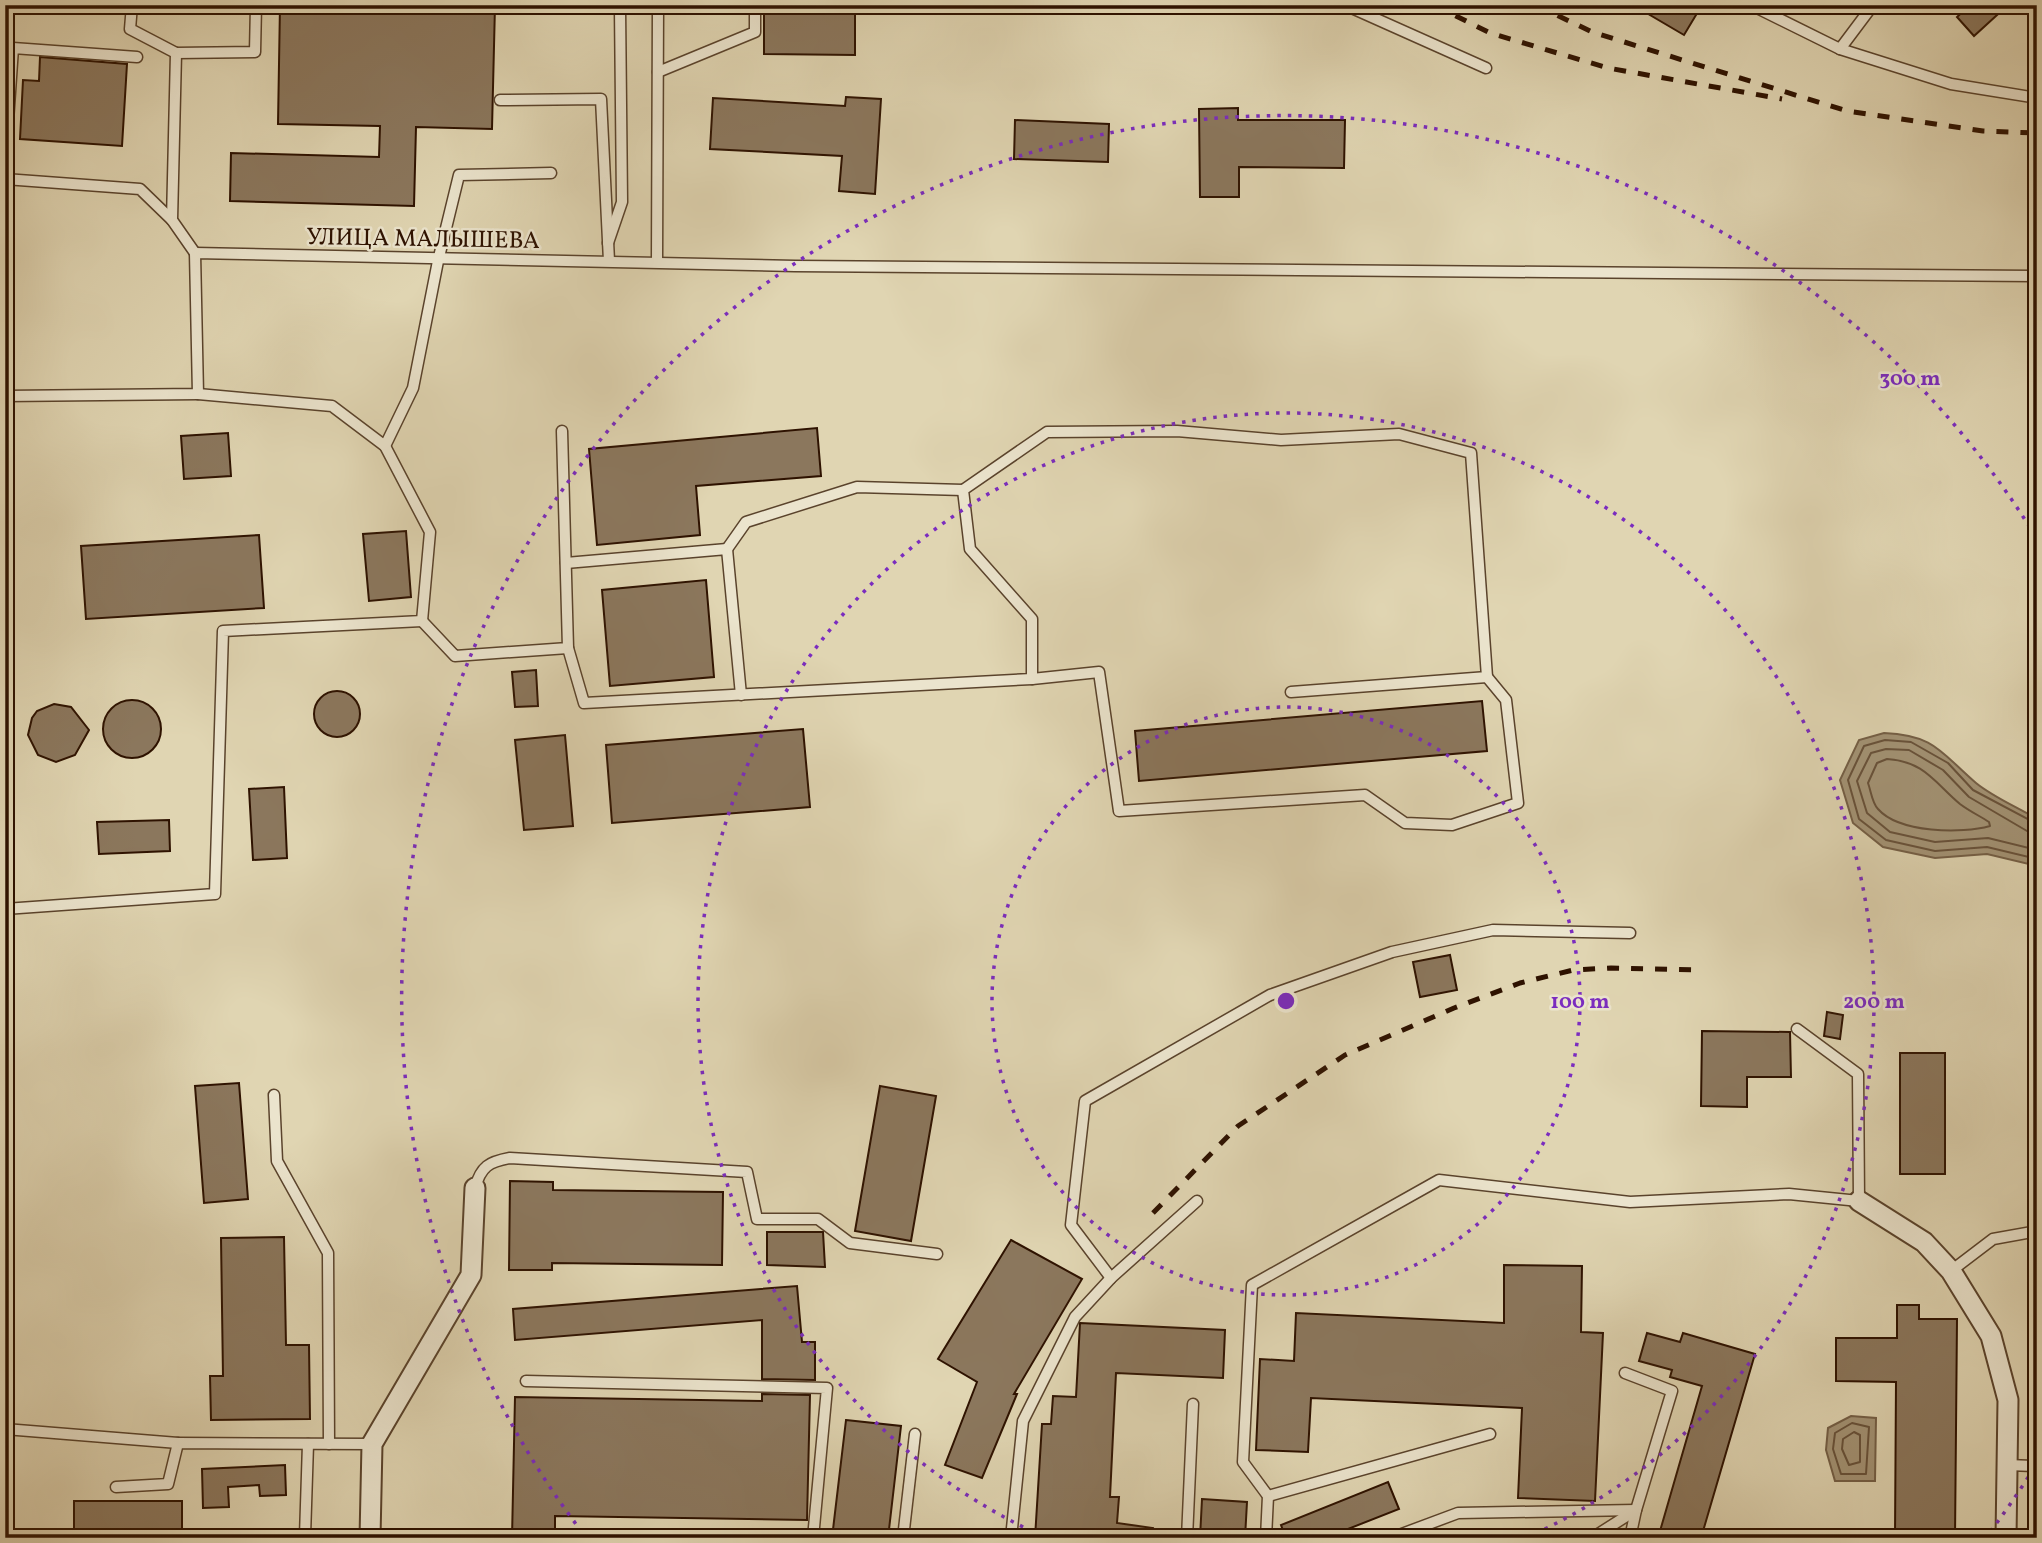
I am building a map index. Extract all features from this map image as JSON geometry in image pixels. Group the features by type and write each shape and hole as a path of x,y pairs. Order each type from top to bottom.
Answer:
{"street":[{"path":"370,1538 372,1444 471,1275 475,1188"},
{"path":"1859,1201 1924,1242 1951,1271 1991,1336 2008,1400 2006,1538"}],"lane":[{"path":"132,5 130,29 176,52 255,52 256,5"},
{"path":"657,262 658,5"},
{"path":"658,72 755,32 755,5"},
{"path":"1345,5 1486,68"},
{"path":"1751,5 1840,49 1951,84 2037,98"},
{"path":"1840,49 1873,5"},
{"path":"505,6 620,8 622,202 608,243"},
{"path":"5,165 13,48 137,57"},
{"path":"172,220 176,52"},
{"path":"500,100 601,99 609,261"},
{"path":"385,446 413,388 458,175 551,173"},
{"path":"5,179 140,189 172,220 195,253 198,394"},
{"name":"УЛИЦА МАЛЫШЕВА","path":"195,253 438,261 2037,276"},
{"path":"5,396 198,394 332,406 385,446 430,532 422,621 455,656 568,648"},
{"path":"562,431 568,648 584,703 741,695 1032,679 1099,672 1119,810 1364,795 1405,823 1452,825 1518,803 1506,700 1487,677 1471,453 1399,434 1281,440 1177,432 1047,432 964,490 857,487 746,522 727,549 741,695"},
{"path":"964,490 970,549 1032,620 1032,679"},
{"path":"566,563 727,549"},
{"path":"5,909 215,894 223,631 422,621"},
{"path":"1291,692 1487,677"},
{"path":"1111,1278 1071,1226 1085,1101 1270,995 1392,952 1493,930 1630,933"},
{"path":"1266,1538 1268,1496 1243,1462 1252,1285 1439,1180 1599,1197 1612,1201 1789,1194 1859,1201 1858,1074 1797,1028"},
{"path":"274,1096 277,1161 328,1253 329,1444"},
{"path":"475,1188 479,1172 490,1162 510,1158 747,1172 757,1219 818,1219 850,1243 937,1254"},
{"path":"1011,1538 1023,1421 1074,1317 1111,1278 1197,1201"},
{"path":"1951,1271 1993,1239 2037,1231"},
{"path":"1625,1373 1672,1391 1629,1538"},
{"path":"526,1381 827,1388 813,1538"},
{"path":"1187,1538 1193,1404"},
{"path":"5,1429 178,1443 372,1444"},
{"path":"903,1538 915,1434"},
{"path":"1268,1496 1490,1434"},
{"path":"116,1487 168,1484 178,1443"},
{"path":"305,1536 308,1444"},
{"path":"2007,1465 2037,1466"},
{"path":"1391,1538 1458,1513 1636,1510"},
{"path":"1592,1538 1636,1510"}],"water":[{"path":"1884,733 1915,737 1926,742 1983,788 2037,819 2037,866 1987,854 1935,858 1883,847 1853,823 1840,780 1859,740"},
{"path":"1851,1416 1876,1418 1875,1481 1835,1481 1826,1450 1828,1428"}],"building":[{"path":"280,5 495,5 492,129 416,127 414,206 230,201 231,153 379,157 380,126 278,124"},
{"path":"1633,5 1702,5 1684,35"},
{"path":"1970,5 2008,5 1974,36 1957,17"},
{"path":"764,12 855,13 855,55 764,54"},
{"path":"40,57 127,64 122,146 20,139 23,80 39,81"},
{"path":"846,97 881,99 875,194 839,191 842,156 710,149 713,98 845,106"},
{"path":"1238,108 1238,120 1345,120 1344,168 1239,167 1239,197 1200,197 1199,109"},
{"path":"1015,120 1109,124 1108,162 1014,159"},
{"path":"817,428 821,476 696,486 700,535 597,545 589,449"},
{"path":"228,433 231,476 184,479 181,436"},
{"path":"406,531 411,597 369,601 363,534"},
{"path":"259,535 264,608 86,619 81,546"},
{"path":"706,580 714,677 610,686 602,590"},
{"path":"536,670 538,706 515,707 512,672"},
{"path":"337,691 353,698 360,714 353,730 337,737 321,730 314,714 321,698"},
{"path":"132,700 143,702 156,713 161,729 159,740 148,753 132,758 121,756 108,745 103,729 105,718 116,705"},
{"path":"1482,701 1487,751 1139,781 1135,731"},
{"path":"54,704 71,707 89,730 75,755 56,762 38,755 28,735 32,718 37,711"},
{"path":"803,729 810,807 612,823 606,745"},
{"path":"565,735 573,826 524,830 515,740"},
{"path":"284,787 287,858 253,860 249,789"},
{"path":"169,820 170,851 99,854 97,822"},
{"path":"1450,955 1457,990 1420,997 1413,962"},
{"path":"1827,1012 1843,1015 1840,1039 1824,1036"},
{"path":"1702,1031 1790,1032 1791,1077 1747,1077 1747,1107 1701,1106"},
{"path":"1900,1053 1945,1053 1945,1174 1900,1174"},
{"path":"239,1083 248,1199 204,1203 195,1086"},
{"path":"880,1086 936,1096 911,1241 855,1231"},
{"path":"510,1181 553,1182 553,1190 723,1192 722,1265 552,1263 552,1270 509,1270"},
{"path":"767,1232 823,1232 825,1267 767,1265"},
{"path":"284,1237 286,1345 309,1345 310,1419 211,1420 210,1376 223,1376 221,1238"},
{"path":"1011,1240 1082,1279 1014,1394 1017,1394 982,1478 945,1465 977,1382 938,1359"},
{"path":"1504,1265 1582,1266 1581,1332 1603,1333 1595,1501 1518,1498 1522,1408 1311,1398 1308,1452 1256,1450 1260,1359 1294,1361 1296,1313 1504,1323"},
{"path":"797,1286 802,1342 815,1342 815,1380 762,1379 762,1320 515,1340 513,1309"},
{"path":"1897,1305 1919,1305 1919,1319 1957,1319 1955,1538 1895,1538 1896,1382 1836,1381 1836,1338 1897,1338"},
{"path":"1080,1323 1225,1330 1223,1378 1116,1373 1110,1497 1119,1497 1117,1523 1153,1528 1152,1538 1035,1538 1042,1424 1051,1424 1053,1396 1076,1397"},
{"path":"1647,1333 1680,1342 1683,1333 1755,1354 1701,1538 1658,1538 1702,1386 1670,1377 1672,1370 1639,1361"},
{"path":"762,1394 810,1395 807,1520 555,1516 555,1538 512,1538 515,1397 762,1401"},
{"path":"846,1420 901,1426 888,1538 832,1538"},
{"path":"285,1465 286,1495 260,1496 259,1485 228,1487 229,1507 203,1508 202,1469"},
{"path":"1388,1482 1399,1509 1325,1538 1286,1538 1281,1525"},
{"path":"1202,1499 1247,1502 1245,1538 1200,1538"},
{"path":"74,1501 182,1501 182,1538 74,1538"}],"railway":[{"path":"1434,5 1490,33 1608,68 1782,99"},
{"path":"1536,5 1592,32 1847,111 1983,131 2037,133"},
{"path":"1153,1213 1238,1126 1345,1055 1520,983 1573,970 1698,970"}]}
